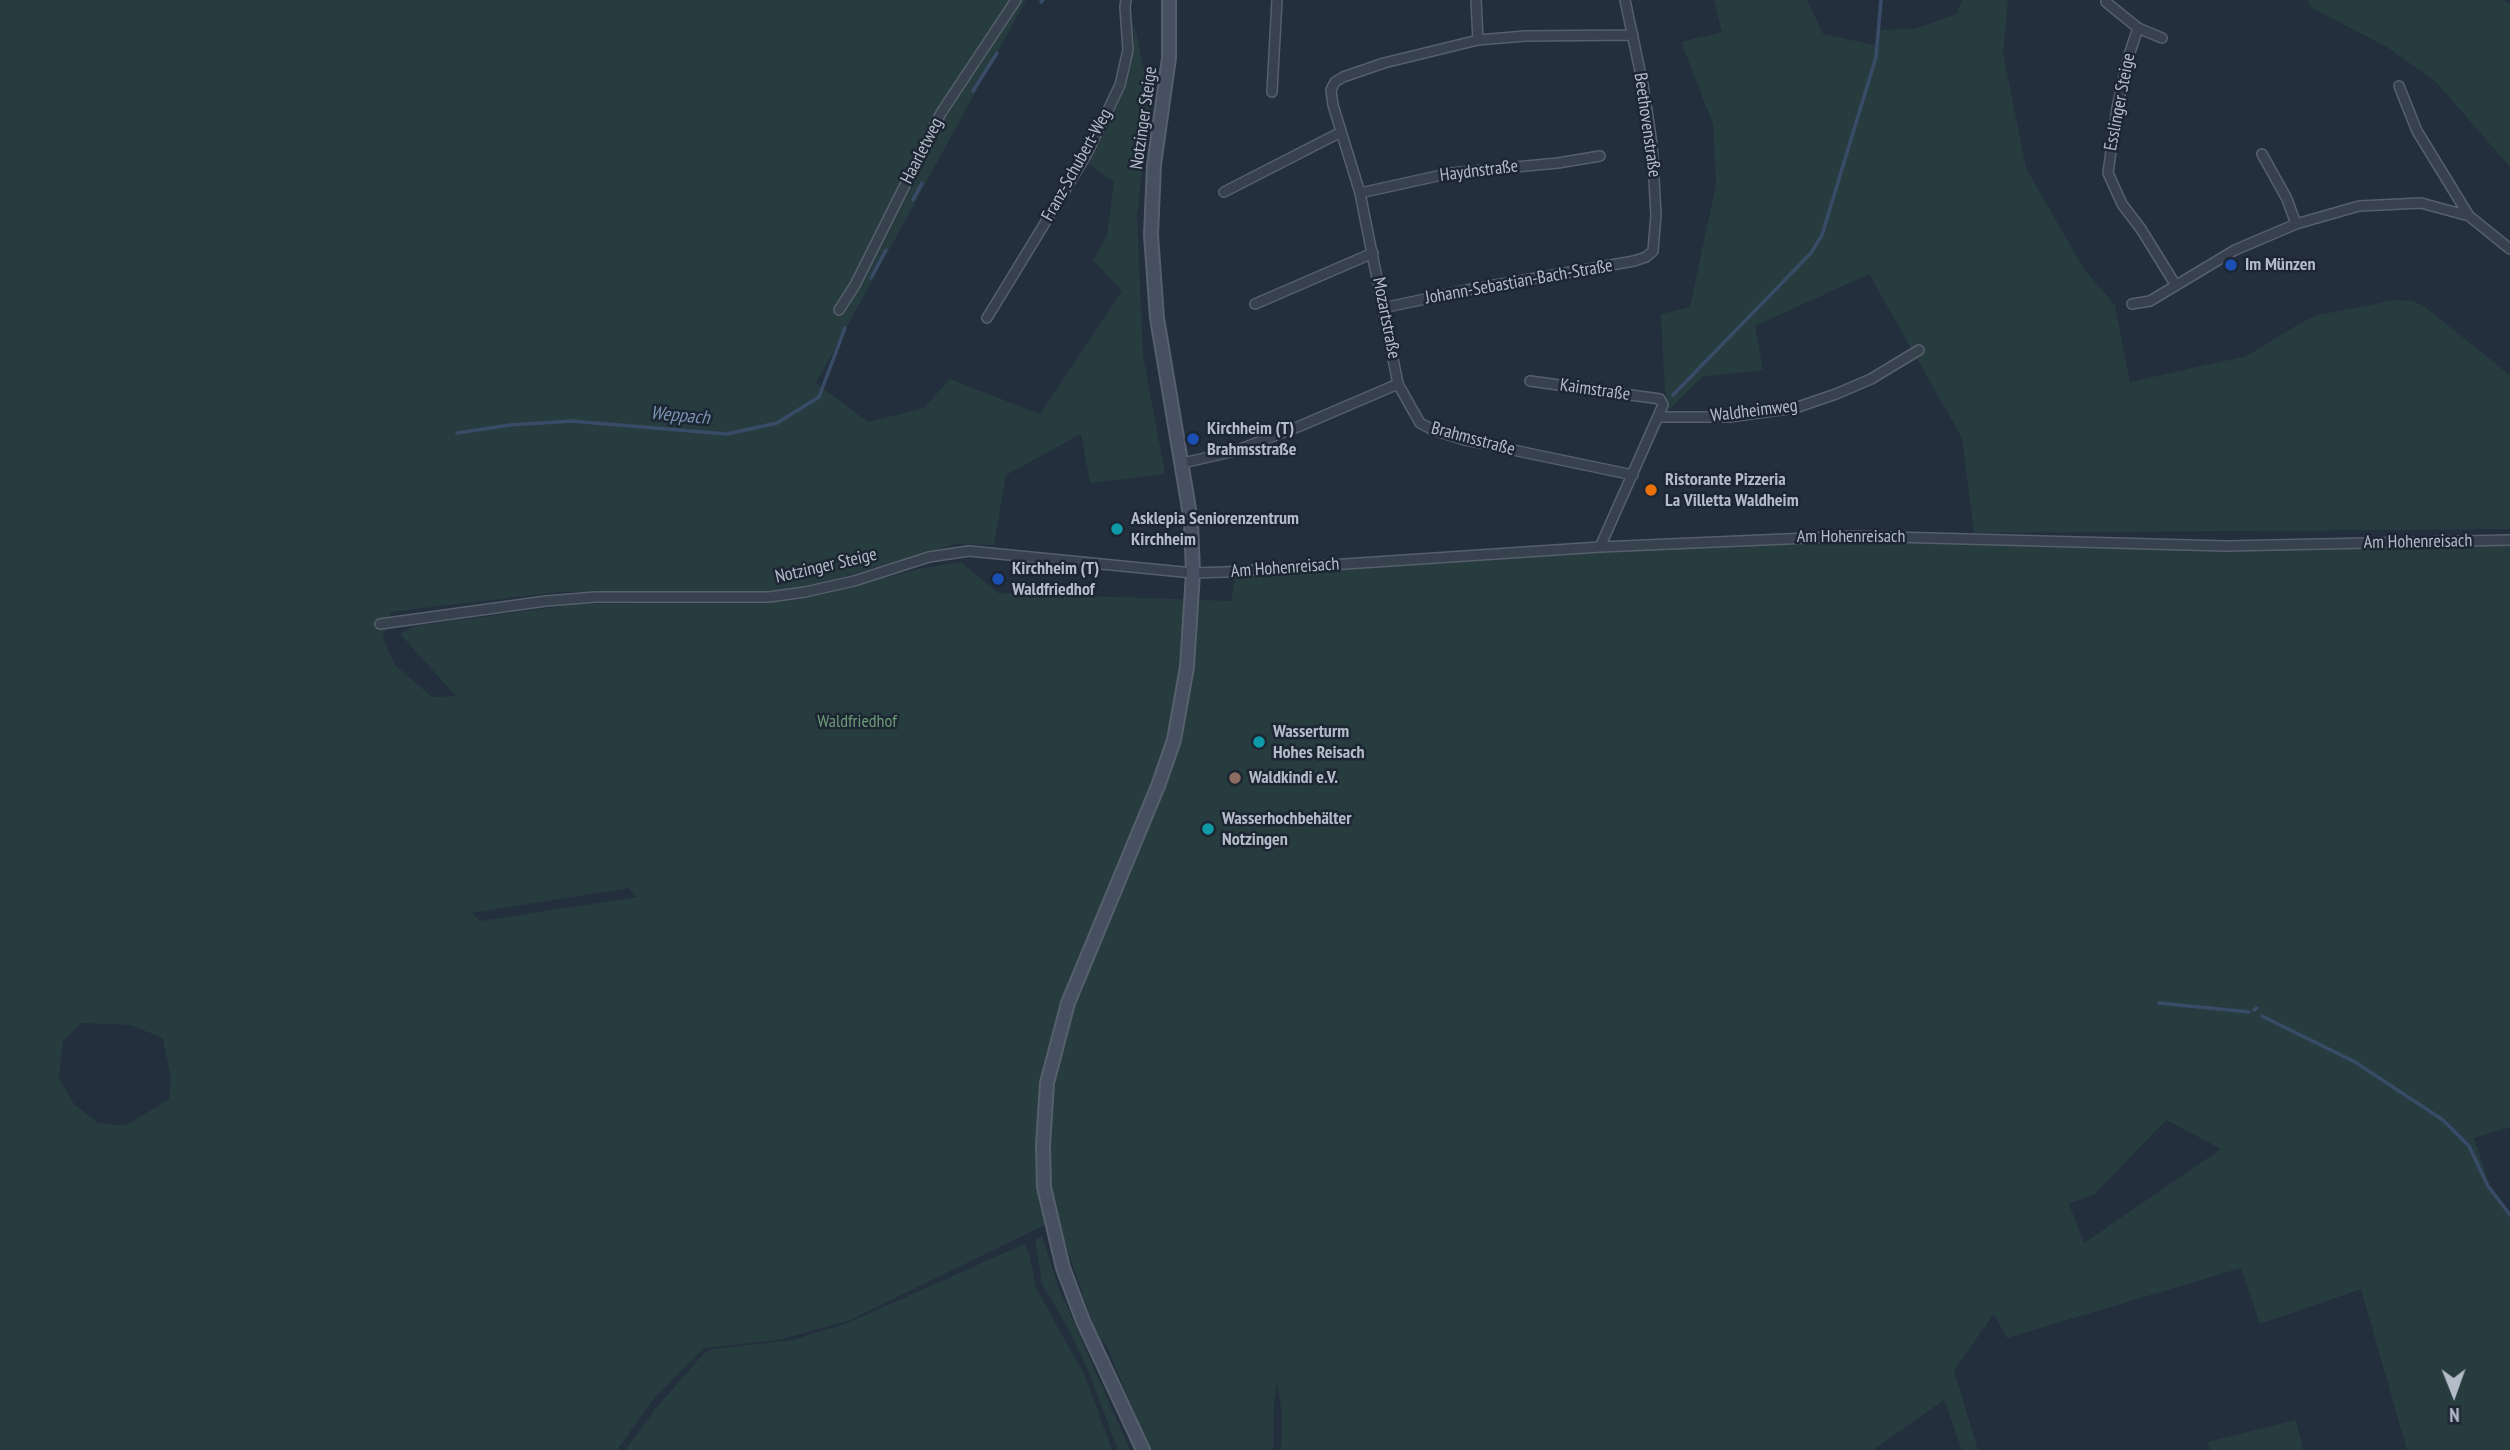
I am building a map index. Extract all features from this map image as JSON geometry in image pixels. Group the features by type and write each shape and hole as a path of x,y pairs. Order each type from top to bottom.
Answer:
{"main road":[{"name":"Notzinger Steige","path":"1143,1450 1083,1321 1063,1268 1044,1187 1044,1112 1051,1063 1068,1003 1158,786 1176,730 1187,667 1193,573 1191,521 1157,318 1151,235 1154,165 1169,58 1169,0"}],"street":[{"name":"Haarletweg","path":"839,310 855,285 941,113 1016,0"},
{"name":"Franz-Schubert-Weg","path":"987,318 1087,154 1120,85 1128,51 1126,0"},
{"path":"1272,92 1277,0"},
{"path":"1476,0 1478,40 1525,36 1633,35"},
{"name":"Beethovenstraße","path":"1625,0 1649,121 1653,155 1656,215 1653,251"},
{"name":"Esslinger Steige","path":"2106,2 2138,28 2162,38"},
{"name":"Esslinger Steige","path":"2138,28 2117,108 2108,173 2122,204 2175,284"},
{"name":"Mozartstraße","path":"1398,384 1360,193 1340,132 1331,90 1335,82 1343,77 1374,66 1478,40"},
{"path":"2399,86 2417,131 2469,216 2510,249"},
{"path":"1224,192 1340,132"},
{"path":"2262,154 2287,200 2296,224"},
{"name":"Haydnstraße","path":"1360,193 1451,173 1558,163 1600,156"},
{"path":"2132,304 2150,301 2235,250 2296,224 2359,206 2421,203 2469,216"},
{"name":"Johann-Sebastian-Bach-Straße","path":"1383,308 1467,290 1634,261 1653,251"},
{"name":"Mozartstraße","path":"1255,304 1373,253"},
{"name":"Waldheimweg","path":"1659,417 1729,417 1795,408 1871,379 1919,350"},
{"name":"Kaimstraße","path":"1530,381 1660,399 1663,405 1659,417"},
{"path":"1183,463 1235,451 1398,384"},
{"name":"Brahmsstraße","path":"1398,384 1420,423 1433,430 1465,440 1633,475"},
{"path":"1600,547 1622,493 1659,417"},
{"name":"Am Hohenreisach","path":"1193,573 1600,547 1855,536 2226,546 2510,540"},
{"name":"Notzinger Steige","path":"380,624 546,601 596,597 769,597 854,581 929,557 969,551 1193,573"}],"green space":[{"name":"Waldfriedhof","path":"0,0 1026,0 816,383 868,422 924,408 950,379 1040,414 1122,291 1093,260 1107,236 1114,182 1089,164 1108,127 1125,83 1134,45 1134,22 1145,75 1152,87 1137,216 1143,355 1165,474 1090,483 1081,434 1006,475 994,545 956,544 791,592 559,592 391,612 383,638 395,665 432,697 456,696 400,634 415,626 577,604 797,600 923,568 961,562 998,593 1231,601 1235,577 1766,539 2177,550 2510,544 2510,1127 2474,1138 2493,1196 2510,1213 2510,1450 2407,1450 2361,1289 2260,1324 2241,1268 2007,1338 1994,1314 1954,1370 1978,1450 1962,1450 1944,1400 1873,1450 1281,1450 1282,1414 1277,1381 1273,1450 1149,1450 1107,1346 1097,1335 1057,1219 850,1320 779,1340 704,1348 655,1397 617,1450 0,1450","holes":["629,888 637,897 480,921 472,913","81,1023 130,1025 163,1038 171,1078 169,1099 125,1126 98,1123 74,1104 59,1079 63,1041","2166,1120 2221,1149 2084,1243 2069,1204 2095,1194"]},
{"path":"1714,0 1807,0 1823,34 1879,46 1880,30 1914,29 1957,14 1962,0 2008,0 2003,53 2026,168 2084,269 2115,305 2130,382 2247,356 2318,315 2396,300 2421,304 2510,375 2510,529 1974,533 1962,438 1869,274 1755,326 1763,370 1702,377 1669,410 1665,391 1661,314 1690,307 1716,184 1713,124 1681,42 1722,32"},
{"path":"2307,0 2503,0 2510,4 2510,167 2436,82 2387,47 2312,8"},
{"path":"1042,1236 1058,1286 1130,1450 1118,1450 1088,1370 1069,1330 1042,1284 1035,1240"},
{"path":"1024,1244 1029,1253 1036,1288 1085,1376 1112,1450 625,1450 656,1408 705,1352 792,1340 848,1323"},
{"path":"2296,1420 2303,1450 2210,1450 2208,1442"}],"waterway":[{"path":"1673,395 1811,253 1822,235 1876,57 1881,0"},
{"name":"Weppach","path":"973,91 997,53"},
{"name":"Weppach","path":"913,200 922,183"},
{"name":"Weppach","path":"871,278 886,250"},
{"name":"Weppach","path":"457,433 510,425 571,421 727,434 777,423 819,397 845,328"},
{"path":"2159,1003 2249,1012"},
{"path":"2262,1016 2355,1062 2443,1120 2469,1146 2488,1186 2510,1215"}],"place":[{"name":"Im Münzen","path":"2231,265"},
{"name":"Kirchheim (T) Brahmsstraße","path":"1193,439"},
{"name":"Ristorante Pizzeria La Villetta Waldheim","path":"1651,490"},
{"name":"Asklepia Seniorenzentrum Kirchheim","path":"1117,529"},
{"name":"Kirchheim (T) Waldfriedhof","path":"998,579"},
{"name":"Wasserturm Hohes Reisach","path":"1259,742"},
{"name":"Waldkindi e.V.","path":"1235,778"},
{"name":"Wasserhochbehälter Notzingen","path":"1208,829"}]}
